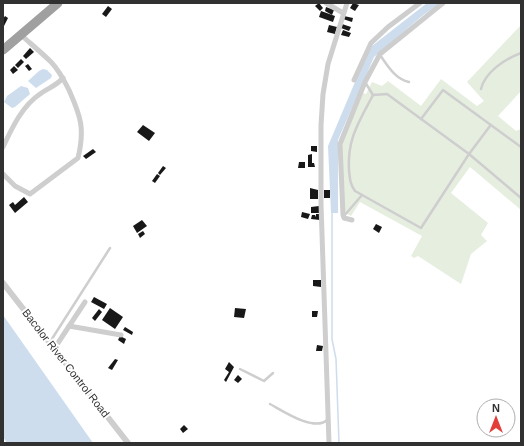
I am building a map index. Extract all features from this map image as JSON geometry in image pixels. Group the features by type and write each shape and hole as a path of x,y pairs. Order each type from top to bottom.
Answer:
{"highway":[{"path":"3,50 58,3"}],"street":[{"path":"326,3 343,13"},
{"path":"330,443 321,204 321,125 323,94 328,64 347,3"},
{"path":"354,80 371,43 388,27 419,3"},
{"path":"352,220 343,216 340,144 365,82 380,54 443,3"},
{"path":"3,174 15,186 30,194 78,158 81,147 81,120 79,111 63,78 51,62 21,35"},
{"path":"3,147 26,106 39,94 55,86 63,78"},
{"name":"Bacolor River Control Road","path":"3,283 128,443"},
{"path":"54,349 85,302"},
{"path":"69,326 121,335"}],"lane":[{"path":"481,89 484,78 510,58 521,53"},
{"path":"380,54 397,76 402,80 409,82"},
{"path":"365,82 373,96"},
{"path":"422,119 443,90 490,126 521,147"},
{"path":"373,96 387,94 469,154 521,198"},
{"path":"373,96 354,130 348,153 350,184 355,191 421,228 469,154 490,126"},
{"path":"343,216 362,195"},
{"path":"50,342 110,248"},
{"path":"240,369 264,381 273,373"},
{"path":"270,404 312,424 323,424 328,420"}],"shaded area":[{"path":"521,25 521,91 498,116 516,131 521,129 521,210 470,167 451,193 488,223 481,235 487,241 471,254 461,284 418,256 414,258 411,256 422,236 360,202 351,216 344,212 342,142 363,93 366,94 372,82 382,86 388,81 421,106 441,79 477,106 484,101 467,82"}],"water":[{"path":"427,3 440,3 422,16 374,57 338,140 338,213 331,213 328,146 358,75 372,46"},
{"path":"43,69 47,70 52,75 51,78 36,88 28,81"},
{"path":"21,86 28,88 30,94 12,108 4,102 7,96"},
{"path":"3,315 93,443 7,443 3,437"}],"building":[{"path":"319,3 323,8 320,11 315,6"},
{"path":"353,3 359,5 355,11 350,8"},
{"path":"108,6 112,9 106,17 102,14"},
{"path":"326,7 334,10 332,15 325,11"},
{"path":"321,11 335,16 333,22 319,17"},
{"path":"5,16 8,18 4,26 3,19"},
{"path":"344,16 353,18 352,22 343,19"},
{"path":"342,24 351,27 349,31 341,28"},
{"path":"329,25 337,27 335,34 327,32"},
{"path":"343,30 351,33 349,37 341,35"},
{"path":"30,48 34,52 26,59 23,56"},
{"path":"21,59 24,62 18,68 15,65"},
{"path":"28,64 32,69 29,71 25,66"},
{"path":"14,66 18,70 13,74 10,70"},
{"path":"143,125 155,133 149,141 137,132"},
{"path":"311,146 317,146 317,152 311,151"},
{"path":"93,149 96,152 86,159 83,156"},
{"path":"312,154 312,163 314,163 315,167 308,167 308,155"},
{"path":"299,162 305,162 305,168 298,168"},
{"path":"163,166 166,168 160,175 158,173"},
{"path":"157,174 160,176 155,183 152,181"},
{"path":"310,188 318,190 318,199 310,199"},
{"path":"324,190 330,190 330,198 324,198"},
{"path":"24,197 28,202 15,213 9,205 13,202 15,205"},
{"path":"319,206 320,213 311,213 311,207"},
{"path":"302,212 310,214 308,219 301,217"},
{"path":"316,214 320,214 320,220 311,219 312,215 315,215 316,217"},
{"path":"142,220 147,226 137,233 133,226"},
{"path":"376,224 382,227 379,233 373,229"},
{"path":"143,231 145,234 140,238 138,234"},
{"path":"313,280 321,280 321,287 313,286"},
{"path":"94,297 107,304 104,309 91,302"},
{"path":"110,308 123,317 115,329 102,320"},
{"path":"235,308 246,309 244,318 234,317"},
{"path":"99,309 102,312 95,321 92,318"},
{"path":"312,311 318,311 317,317 312,317"},
{"path":"125,327 133,332 132,335 123,330"},
{"path":"120,336 126,339 124,344 118,340"},
{"path":"317,345 323,346 322,351 316,351"},
{"path":"115,359 118,360 112,370 108,368"},
{"path":"229,362 234,367 226,382 224,380 229,372 225,369"},
{"path":"238,375 242,379 238,383 234,380"},
{"path":"184,425 188,429 183,433 180,429"}],"waterway":[{"path":"332,211 332,339 336,359 339,443"}]}
